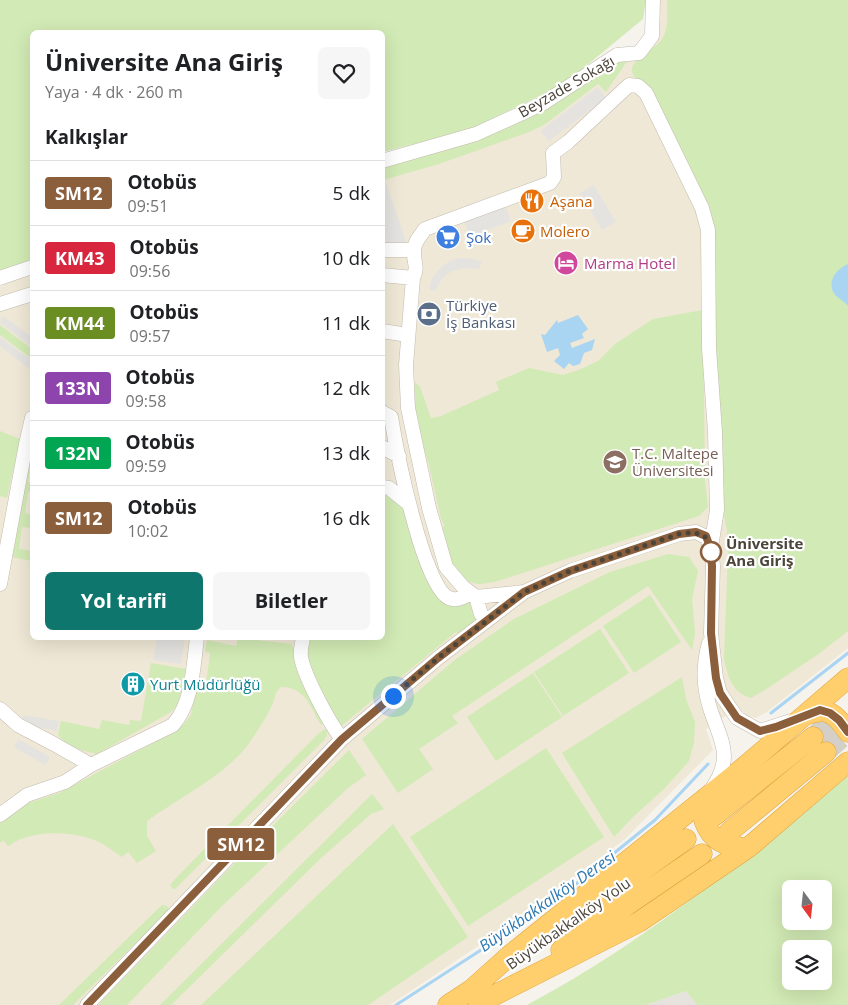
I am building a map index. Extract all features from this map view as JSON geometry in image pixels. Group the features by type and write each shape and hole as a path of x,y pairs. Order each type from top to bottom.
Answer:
{"highway":[{"path":"749,847 727,846 706,829 702,814 806,715 848,678"},
{"path":"806,715 820,710 830,713 839,720 845,717"},
{"path":"475,1000 509,956 708,808 820,744 729,832"},
{"path":"475,1000 639,922 749,847 848,761"},
{"name":"Büyükbakkalköy Yolu","path":"475,1000 686,840"},
{"name":"Büyükbakkalköy Yolu","path":"448,1005 475,1000 623,909 702,854"}],"street":[{"name":"Beyzade Sokağı","path":"385,160 476,134 542,104 617,55 639,53 652,36 653,0"},
{"path":"487,620 481,614 473,595 452,576 446,567 429,508 408,408 406,386 408,335 413,278 417,270 414,250 425,229 550,183 554,177 553,153 568,142 629,86 638,86 646,93 702,208 708,230 709,348 717,510 710,547"},
{"path":"385,250 414,250"},
{"path":"0,278 30,268"},
{"path":"385,275 413,278"},
{"path":"0,304 30,295"},
{"path":"385,331 408,335"},
{"path":"385,414 391,417 409,504 429,568 438,588 449,598 458,600 473,595 524,592"},
{"path":"0,584 30,427"},
{"path":"385,449 399,456"},
{"path":"385,487 389,488 409,504"},
{"path":"87,1005 342,739 438,658 524,592 570,571 679,534 696,532 706,536 710,547 712,566 711,633 716,678 720,693 737,718 760,731 806,715"},
{"path":"708,808 724,762 724,743 709,704 704,672 704,661 711,633"},
{"path":"0,815 27,795 65,782 91,765 174,725 182,715 187,703 197,640"},
{"path":"304,640 301,657 307,674 319,700 342,739"},
{"path":"0,709 18,726 91,765"}],"shaded area":[{"name":"T.C. Maltepe Üniversitesi","path":"658,0 848,0 848,648 767,712 756,718 748,716 738,708 706,729 713,750 625,839 521,917 390,1005 0,1005 0,287 30,273 30,640 385,640 385,164 475,138 639,51"},
{"path":"598,87 606,98 549,141 540,131"},
{"path":"386,183 407,244 385,244"},
{"path":"594,185 616,222 602,230 580,193"},
{"path":"505,205 511,221 470,237 464,221"},
{"path":"454,259 475,259 482,262 479,269 465,268 452,271 441,280 435,291 429,290 432,278 442,266"},
{"path":"3,316 30,336 30,346 0,323"},
{"path":"0,337 30,360 30,369 0,346"},
{"path":"157,640 185,640 181,664 153,660"},
{"path":"23,715 59,721 57,731 21,724"},
{"path":"18,739 50,757 45,765 14,747"},
{"path":"686,991 697,1005 646,1005"}],"green space":[{"path":"0,0 646,0 643,19 563,85 468,130 385,151 385,30 30,30 30,262 0,272"},
{"path":"667,0 848,0 848,631 820,653 751,698 735,688 729,677 724,658 728,553 727,530 721,502 712,289 714,227 632,69 639,58 662,39 666,30"},
{"path":"630,57 606,92 598,84 544,125 439,164 385,179 385,164 475,138 620,59"},
{"path":"703,310 705,480 708,507 699,516 498,581 478,584 469,582 462,577 456,570 448,553 442,527 445,526 441,519 429,465 418,430 413,404 415,382 420,387 431,418 441,416 499,390 496,382 529,368 563,375 581,369 598,361 615,344 653,319"},
{"path":"0,325 30,348 30,358 0,335"},
{"path":"0,431 20,439 7,498 0,496"},
{"path":"30,448 28,482 30,482 30,492 28,492 25,513 30,514 30,528 22,527 19,549 30,551 30,561 12,557"},
{"path":"385,492 408,512 430,585 470,601 477,614 476,622 460,634 456,632 340,727 306,659 308,640 385,640"},
{"path":"668,554 689,557 698,571 692,599 695,633 692,650 648,586 452,716 458,723 419,749 433,769 398,793 362,739 456,659 514,619 610,572"},
{"path":"650,595 681,642 634,673 603,626"},
{"path":"600,629 629,673 563,716 534,672"},
{"path":"207,640 236,646 238,640 292,644 295,659 324,722 321,725 302,694 296,690 281,687 276,693 271,708 261,725 247,746 236,758 212,778 147,821 147,836 156,851 137,863 128,852 122,857 99,842 71,834 40,834 19,840 8,846 3,840 0,843 0,823 22,805 59,793 183,725 191,715 195,692 205,693 210,653 205,652"},
{"path":"151,663 186,669 178,705 171,712 97,754 71,746 58,735 61,721 99,729 102,720 129,725 130,720 141,721"},
{"path":"533,673 562,717 496,761 467,717"},
{"path":"682,677 686,699 695,722 694,742 689,761 665,788 614,837 562,753"},
{"path":"325,729 327,735 324,740 173,889 170,885 174,880"},
{"path":"546,748 604,837 468,926 410,837"},
{"path":"349,750 366,775 348,788 221,907 127,1005 98,1005 229,869"},
{"path":"848,775 848,1005 697,1005 686,991 646,1005 527,1005 612,955 732,868"},
{"path":"372,794 384,809 371,814 320,859 171,1005 160,1005"},
{"path":"393,824 468,937 368,1005 201,1005"},
{"path":"162,905 167,906 169,909 164,915 73,1005 59,1005"}],"water":[{"path":"848,264 848,306 836,296 833,291 832,281 836,273"},
{"path":"578,315 588,329 582,334 584,338 570,343 572,348 595,339 592,350 584,353 580,364 573,366 569,363 564,369 554,361 560,355 558,348 547,352 541,334 545,335 557,320 558,323"}],"waterway":[{"name":"Büyükbakkalköy Deresi","path":"771,713 848,653"},
{"name":"Büyükbakkalköy Deresi","path":"396,1005 529,919 576,884 655,820 708,764"}],"tunnel":[{"path":"813,737 839,714"},
{"path":"826,752 848,732"}],"bus line":[{"name":"SM12","path":"87,1005 342,739 438,658 524,592 570,571 679,534 696,532 706,536 710,547 712,566 711,633 716,678 720,693 737,718 760,731 776,727 820,710 830,713 839,720 848,732"}],"place":[{"name":"Aşana","path":"532,201"},
{"name":"Molero","path":"523,231"},
{"name":"Şok","path":"448,237"},
{"name":"Marma Hotel","path":"566,263"},
{"name":"Türkiye İş Bankası","path":"429,314"},
{"name":"T.C. Maltepe Üniversitesi","path":"615,462"},
{"name":"Üniversite Ana Giriş","path":"711,552"},
{"name":"Yurt Müdürlüğü","path":"133,684"}],"route":[{"path":"393,696 438,658 524,592 570,571 679,534 696,532 706,536 711,552"}]}
